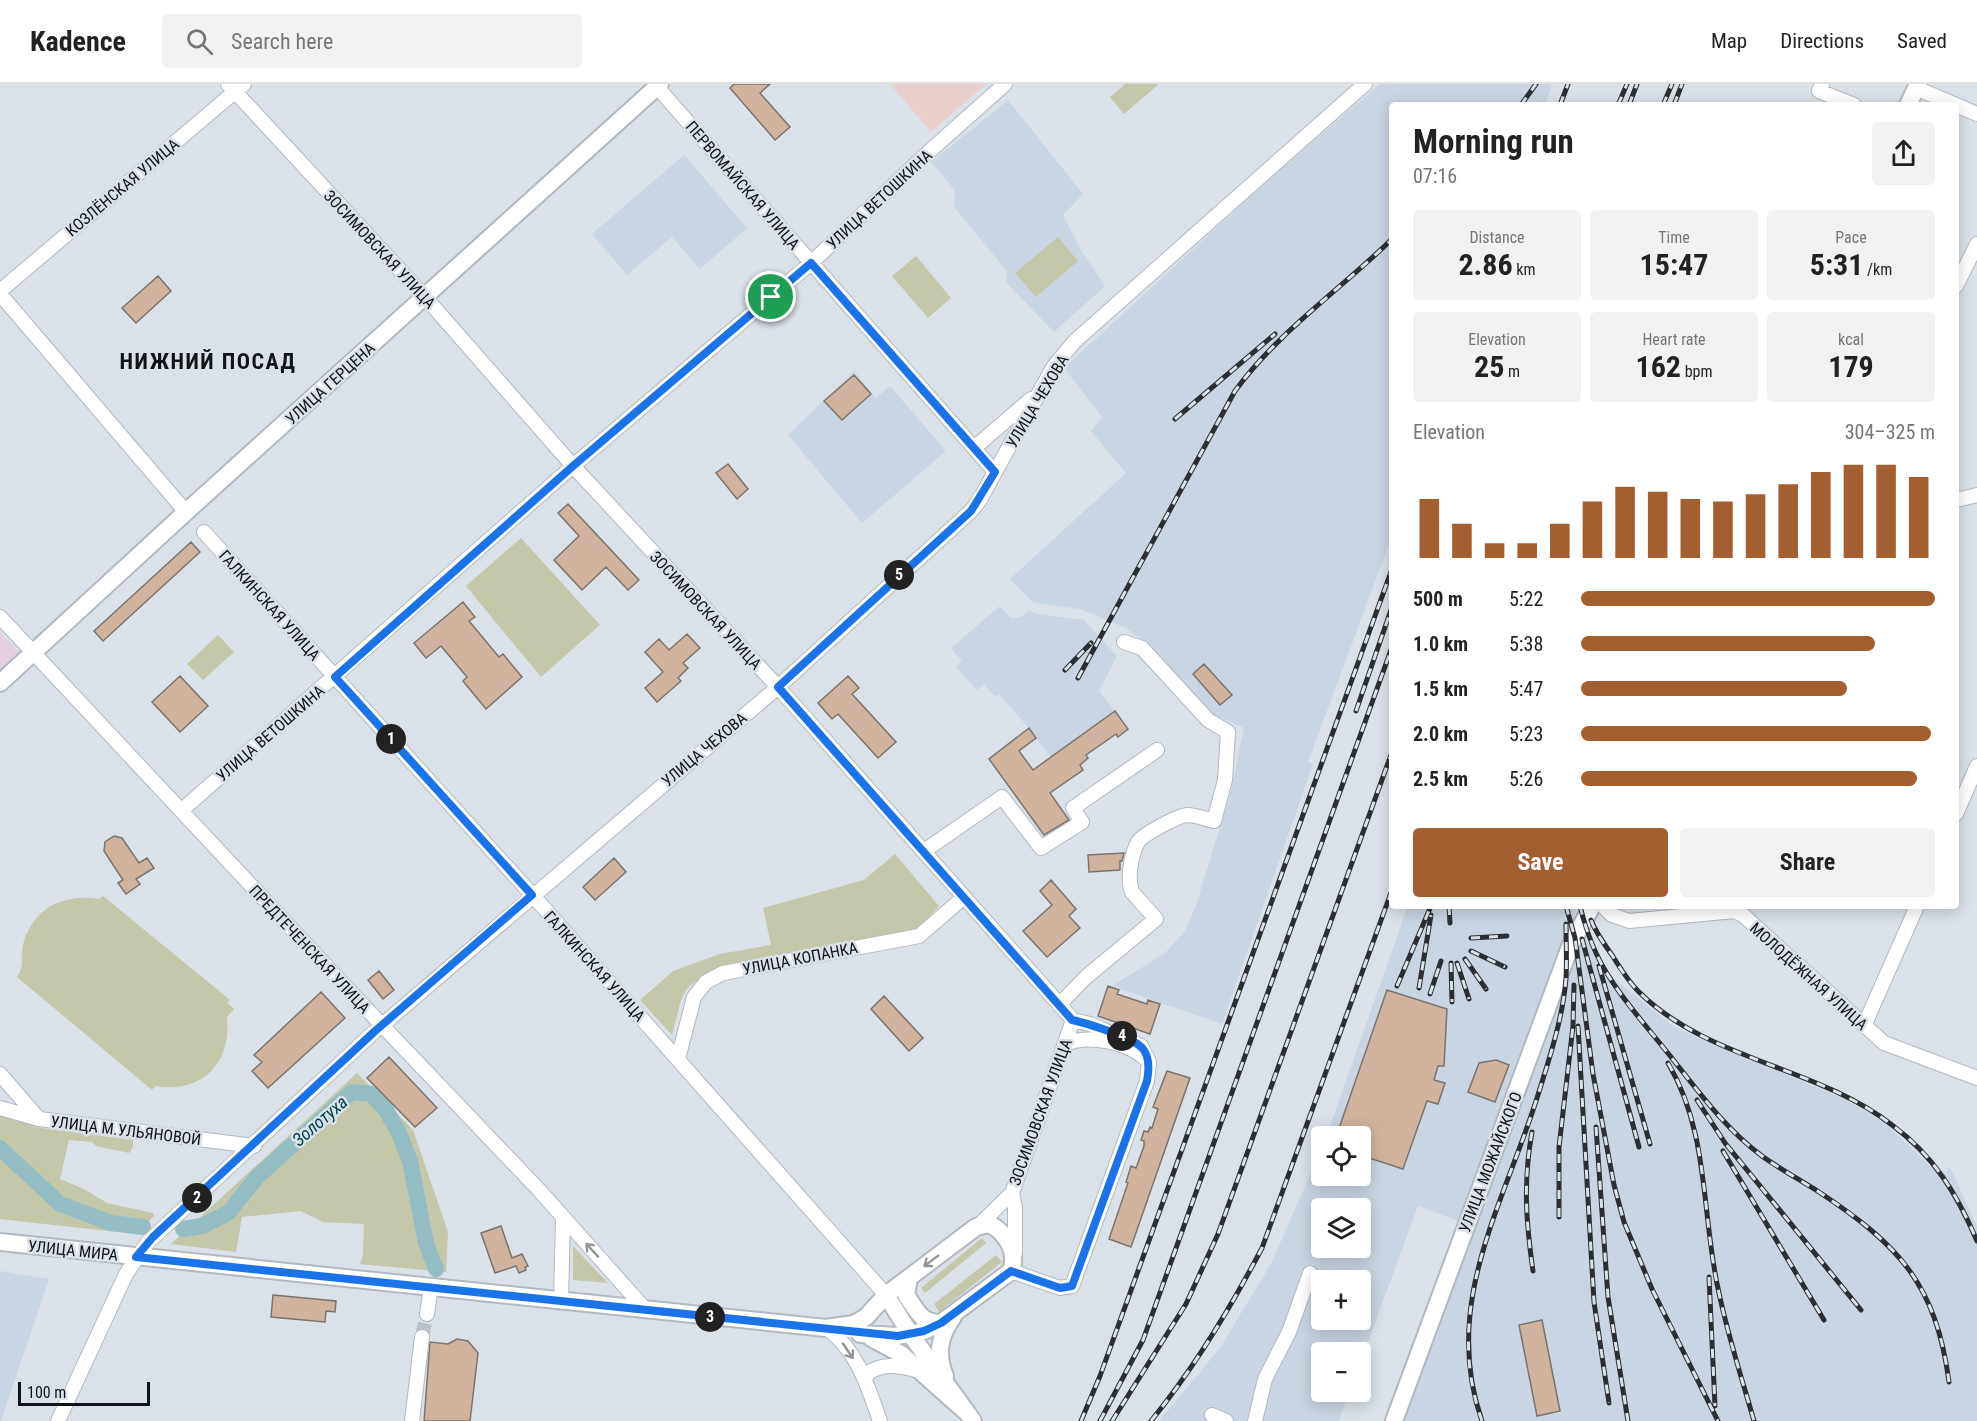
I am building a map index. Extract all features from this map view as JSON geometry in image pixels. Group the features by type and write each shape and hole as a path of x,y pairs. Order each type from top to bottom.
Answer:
{"main road":[{"name":"УЛИЦА ГЕРЦЕНА","path":"0,684 186,512 658,86"},
{"path":"1909,102 1917,86"},
{"name":"УЛИЦА МОЖАЙСКОГО","path":"1394,1421 1571,944 1590,909"},
{"path":"826,1328 860,1334 911,1335 941,1323 1011,1268 1011,1246 996,1228 990,1224 976,1227"},
{"name":"ЗОСИМОВСКАЯ УЛИЦА","path":"886,1295 976,1227"},
{"name":"УЛИЦА МИРА","path":"0,1242 826,1328 854,1324 866,1317 886,1295"},
{"path":"909,1278 906,1295 924,1319 930,1323 941,1323"},
{"path":"886,1295 911,1335 969,1416"},
{"path":"957,1311 945,1327 939,1350 944,1374 969,1416"},
{"path":"843,1326 899,1328 911,1335"},
{"path":"860,1334 881,1342 902,1354 969,1416"}],"street":[{"name":"УЛИЦА ВЕТОШКИНА","path":"182,810 573,466 811,263 922,158 1005,84"},
{"name":"УЛИЦА ЧЕХОВА","path":"58,1421 136,1257 153,1237 382,1026 532,895 778,687 971,511 1054,366 1075,341 1365,84"},
{"path":"1822,84 1819,92 1846,102"},
{"name":"ПЕРВОМАЙСКАЯ УЛИЦА","path":"658,86 995,472"},
{"path":"1917,86 1950,102"},
{"name":"ЗОСИМОВСКАЯ УЛИЦА","path":"236,87 573,466 778,687 1072,1020 1012,1193 976,1227"},
{"name":"КОЗЛЁНСКАЯ УЛИЦА","path":"0,292 236,87"},
{"path":"1959,106 1977,114"},
{"path":"1959,280 1977,244"},
{"path":"0,292 186,512"},
{"path":"974,448 1038,393"},
{"path":"1959,499 1977,495"},
{"name":"ГАЛКИНСКАЯ УЛИЦА","path":"204,532 532,895 886,1295"},
{"name":"ПРЕДТЕЧЕНСКАЯ УЛИЦА","path":"0,617 382,1026 539,1190 644,1308"},
{"path":"1059,1005 1086,977 1156,919 1132,892 1130,886 1130,875 1138,842 1178,817 1193,816 1214,821 1225,780 1228,732 1208,720 1142,648 1124,642"},
{"path":"924,851 1002,797 1041,848 1082,822 1073,808 1157,750"},
{"path":"1959,807 1977,766"},
{"name":"УЛИЦА КОПАНКА","path":"678,1059 694,998 698,990 713,977 742,969 919,936 964,897"},
{"name":"МОЛОДЁЖНАЯ УЛИЦА","path":"1606,909 1612,915 1629,921 1730,909"},
{"name":"МОЛОДЁЖНАЯ УЛИЦА","path":"1739,909 1884,1043 1977,1078"},
{"path":"1864,1026 1916,909"},
{"path":"1012,1193 1015,1209 1011,1268 1060,1288 1072,1286 1143,1091 1149,1062 1145,1051 1136,1042 1090,1024 1072,1020"},
{"path":"1065,1044 1081,1040 1108,1043 1138,1053 1149,1062"},
{"path":"0,1074 39,1119"},
{"name":"УЛИЦА М.УЛЬЯНОВОЙ","path":"0,1108 39,1119 254,1146"},
{"path":"561,1301 563,1218"},
{"path":"1255,1421 1265,1379 1289,1332 1310,1273"},
{"path":"427,1314 431,1287"},
{"path":"826,1328 840,1339 850,1352 865,1380 880,1421"},
{"path":"412,1421 422,1336"},
{"path":"865,1380 872,1370 884,1366 900,1366 922,1372"},
{"path":"1212,1415 1226,1421"}],"shaded area":[{"path":"890,84 986,84 931,132"},
{"path":"1380,84 1552,84 1546,102 1389,102 1389,544 1308,762 1313,764 1222,1024 1112,986 1165,953 1185,931 1196,906 1232,787 1244,728 1212,714 1146,643 1126,628 1080,609 1034,603 1010,579 1126,473 1091,431 1102,417 1064,368 1262,186"},
{"path":"1008,100 1083,194 1063,215 1082,252 1105,286 1054,332 1006,282 1007,271 954,207 955,190 931,162"},
{"path":"684,155 747,228 700,269 672,237 627,275 592,234"},
{"path":"854,371 876,398 890,386 946,451 862,523 788,435"},
{"path":"1000,606 1011,618 1021,617 1029,611 1084,620 1117,656 1099,691 1115,711 1051,758 1029,728 999,694 995,697 984,684 977,690 956,667 962,661 951,648"},
{"path":"0,632 20,653 0,672"},
{"path":"1407,909 1572,909 1580,929 1599,962 1610,975 1674,1027 1842,1098 1884,1122 1941,1177 1950,1167 1977,1227 1977,1421 1402,1421 1472,1226 1418,1206 1368,1342 1311,1342 1311,1402 1346,1402 1339,1421 1159,1421 1220,1348 1272,1262 1311,1172 1311,1186 1371,1186 1371,1126 1330,1126"},
{"path":"0,1271 49,1279 1,1421 0,1421"}],"green space":[{"path":"1125,84 1159,84 1124,114 1110,97"},
{"path":"1058,237 1078,261 1036,297 1015,273"},
{"path":"916,256 951,298 928,318 892,276"},
{"path":"521,538 600,625 541,677 466,586"},
{"path":"218,635 234,652 203,680 187,664"},
{"path":"895,854 939,906 915,931 721,968 690,986 681,1000 672,1035 640,1000 673,971 720,954 771,945 763,908 864,880"},
{"path":"103,896 230,1000 227,1003 234,1009 227,1017 224,1048 219,1061 200,1080 172,1087 155,1086 152,1090 17,977 21,969 23,945 27,932 42,913 62,901 74,898 99,899"},
{"path":"357,1073 413,1130 448,1232 446,1272 360,1264 363,1254 364,1224 323,1222 301,1211 242,1217 236,1252 171,1244"},
{"path":"0,1116 41,1128 133,1140 133,1147 129,1153 96,1146 92,1142 69,1140 60,1179 84,1189 107,1203 153,1213 154,1216 138,1232 117,1232 0,1219"},
{"path":"982,1238 986,1243 925,1293 921,1288"},
{"path":"573,1246 608,1283 573,1280"},
{"path":"996,1255 1002,1262 939,1312 934,1304"}],"building":[{"path":"734,84 770,84 760,93 790,127 775,140 730,88"},
{"path":"158,276 171,291 136,323 122,308"},
{"path":"854,375 871,394 842,420 824,401"},
{"path":"728,464 748,489 737,499 716,473"},
{"path":"568,504 639,580 628,590 606,567 582,590 554,560 579,536 558,513"},
{"path":"191,542 200,552 103,641 94,631"},
{"path":"463,602 475,617 469,621 499,657 503,654 522,677 486,709 463,681 467,677 441,646 426,658 414,643"},
{"path":"687,634 700,648 683,663 688,668 678,678 681,681 657,702 645,688 663,672 645,652 659,639 669,650"},
{"path":"1204,664 1232,695 1220,705 1193,674"},
{"path":"180,676 208,706 180,732 152,702"},
{"path":"848,676 859,688 852,694 896,742 878,758 838,714 832,719 818,703"},
{"path":"1115,711 1128,729 1118,737 1116,734 1086,755 1088,758 1080,765 1083,770 1050,793 1069,820 1044,835 989,759 1029,728 1036,738 1019,751 1033,770"},
{"path":"114,836 122,838 139,863 147,858 154,868 136,879 140,884 126,894 118,883 123,880 104,851 105,842"},
{"path":"1124,853 1120,861 1120,870 1089,872 1088,855"},
{"path":"614,858 626,872 595,900 583,887"},
{"path":"1051,880 1076,909 1069,916 1080,928 1047,957 1023,931 1052,905 1040,891"},
{"path":"379,971 394,990 383,999 368,980"},
{"path":"1108,986 1119,990 1117,994 1147,1004 1148,1000 1160,1004 1150,1034 1098,1016"},
{"path":"1387,990 1447,1009 1444,1066 1438,1066 1434,1080 1445,1083 1438,1104 1427,1101 1403,1169 1371,1159 1371,1126 1340,1126"},
{"path":"321,992 345,1018 268,1088 252,1071 262,1062 254,1055"},
{"path":"884,996 923,1038 909,1051 871,1009"},
{"path":"389,1057 437,1108 415,1127 367,1078"},
{"path":"1496,1060 1509,1065 1495,1102 1468,1092 1479,1063"},
{"path":"1167,1071 1190,1078 1131,1247 1109,1239 1128,1183 1126,1182 1131,1166 1136,1168 1144,1146 1144,1141 1141,1140 1144,1131 1148,1132 1150,1127 1152,1128 1158,1109 1153,1107"},
{"path":"501,1226 512,1258 522,1254 528,1266 525,1267 526,1270 519,1273 516,1266 495,1273 481,1233"},
{"path":"273,1295 336,1301 335,1312 326,1311 325,1322 271,1317"},
{"path":"1542,1320 1560,1411 1537,1416 1519,1325"},
{"path":"457,1339 468,1341 478,1353 470,1421 424,1421 430,1342 448,1344"}],"waterway":[{"name":"Золотуха","path":"183,1229 202,1226 228,1213 258,1176 352,1092 371,1094 386,1110 399,1133 410,1161 426,1243 436,1269"},
{"name":"Золотуха","path":"0,1148 60,1204 111,1223 143,1227"}],"tunnel":[{"path":"422,1337 427,1314"}],"railway":[{"path":"1523,102 1536,84"},
{"path":"1561,102 1568,84"},
{"path":"1619,102 1627,84"},
{"path":"1630,102 1637,84"},
{"path":"1664,102 1672,84"},
{"path":"1675,102 1682,84"},
{"path":"1078,678 1235,391 1290,330 1389,242"},
{"path":"1175,419 1275,334"},
{"path":"1081,1421 1100,1376 1389,577"},
{"path":"1356,711 1389,616"},
{"path":"1065,670 1091,643"},
{"path":"1100,1421 1143,1340 1389,655"},
{"path":"1112,1421 1186,1304 1218,1234 1389,760"},
{"path":"1151,1421 1211,1338 1262,1248 1389,898"},
{"path":"1397,986 1430,909"},
{"path":"1449,909 1450,923"},
{"path":"1567,909 1575,938 1593,1074 1614,1185 1624,1222 1652,1289 1718,1421"},
{"path":"1581,909 1593,947 1610,979 1638,1017 1723,1120 1762,1156 1847,1211 1871,1230 1909,1270 1934,1318 1943,1348 1949,1382"},
{"path":"1419,988 1431,915"},
{"path":"1591,920 1600,938 1631,983 1667,1015 1697,1034 1830,1089 1862,1105 1907,1137 1943,1177 1961,1207 1977,1241"},
{"path":"1482,1421 1471,1378 1469,1337 1472,1296 1481,1256 1537,1098 1555,1039 1566,978 1566,924"},
{"path":"1471,938 1507,936"},
{"path":"1582,939 1639,1147"},
{"path":"1471,951 1505,967"},
{"path":"1465,959 1486,989"},
{"path":"1430,994 1441,961"},
{"path":"1451,963 1452,1002"},
{"path":"1457,963 1469,999"},
{"path":"1599,966 1650,1144"},
{"path":"1559,1217 1559,1147 1573,1026 1574,985"},
{"path":"1578,1026 1594,1302 1609,1403"},
{"path":"1668,1063 1682,1090 1698,1146 1713,1264 1731,1341 1754,1421"},
{"path":"1697,1100 1725,1143 1861,1310"},
{"path":"1596,1127 1608,1297 1628,1421"},
{"path":"1532,1132 1527,1168 1526,1202 1533,1271"},
{"path":"1723,1151 1824,1320"},
{"path":"1709,1277 1715,1406"}],"district":[{"name":"НИЖНИЙ ПОСАД","path":"208,361"}],"route":[{"path":"811,263 995,472 971,511 778,687 1072,1020 1090,1024 1136,1042 1145,1051 1149,1062 1147,1081 1072,1286 1060,1288 1011,1271 941,1323 911,1335 898,1336 860,1334 826,1328 718,1318 644,1308 583,1304 136,1257 153,1237 254,1146 374,1032 532,895 335,677 573,466 771,297 811,263"}]}
